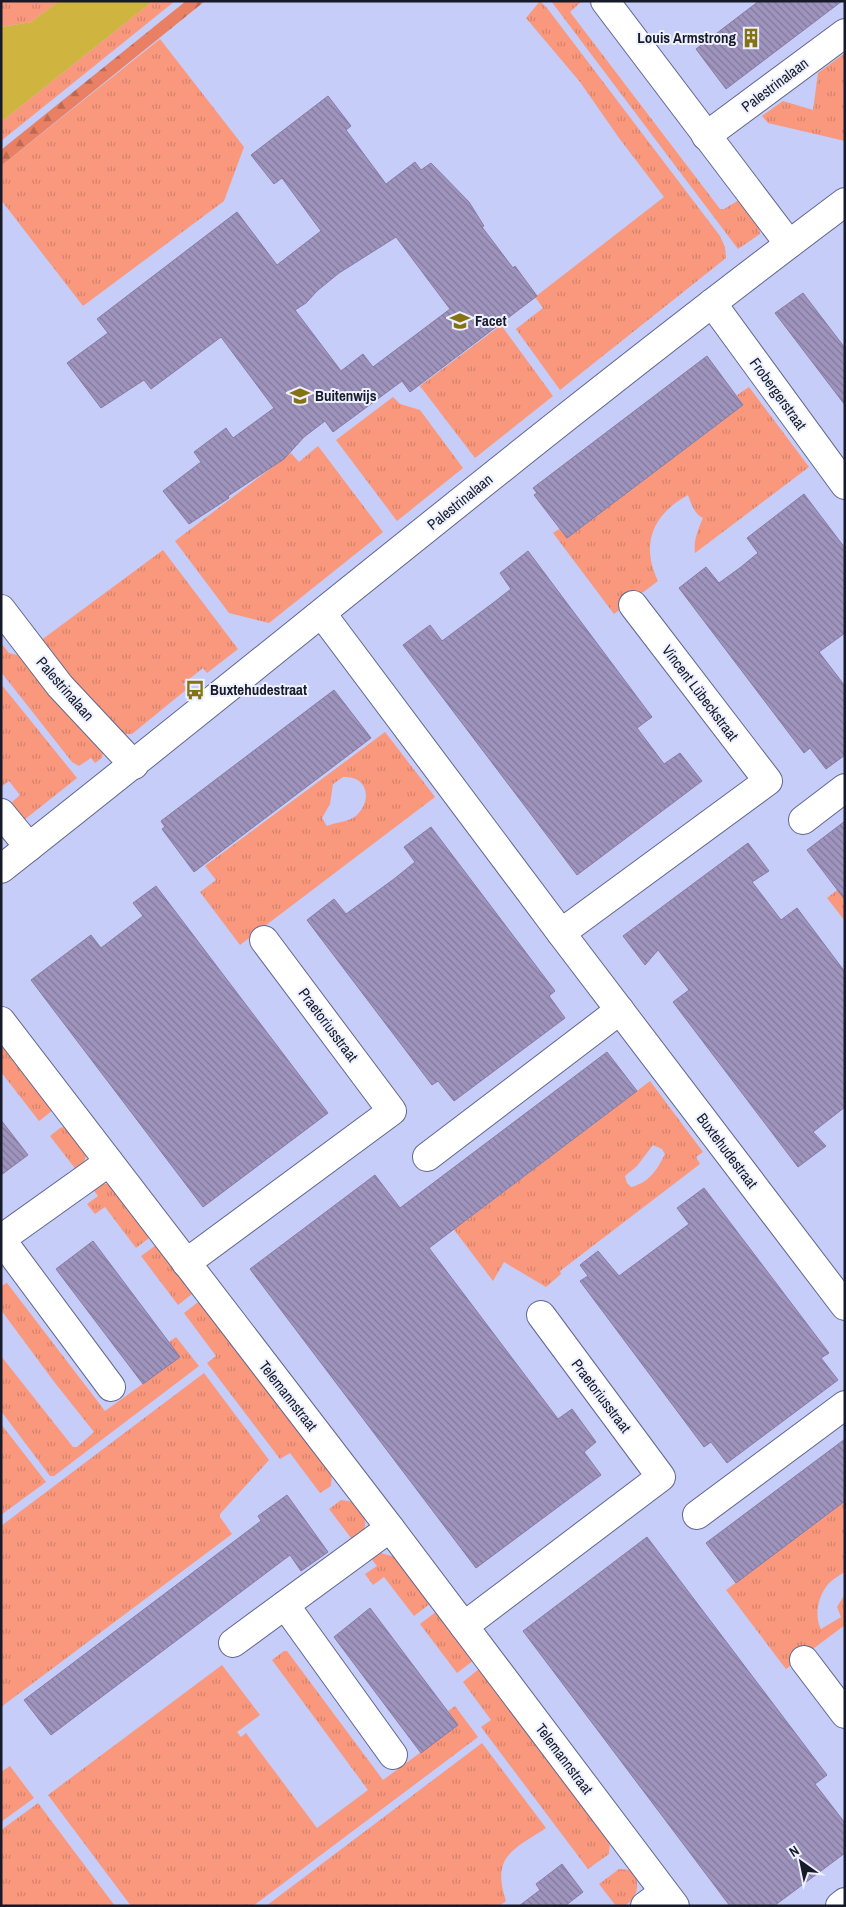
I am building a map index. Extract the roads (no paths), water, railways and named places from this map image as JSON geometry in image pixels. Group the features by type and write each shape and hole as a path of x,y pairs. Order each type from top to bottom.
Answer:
{"street":[{"path":"605,1 789,244"},
{"name":"Palestrinalaan","path":"706,136 845,33"},
{"name":"Palestrinalaan","path":"1,869 134,765 497,472 712,303 845,202"},
{"name":"Frobergerstraat","path":"712,303 845,485"},
{"name":"Vincent Lübeckstraat","path":"561,933 768,781 633,605"},
{"name":"Palestrinalaan","path":"1,609 60,686 134,765"},
{"name":"Buxtehudestraat","path":"322,614 561,933 841,1295"},
{"path":"803,820 845,788"},
{"path":"1,813 28,847"},
{"name":"Praetoriusstraat","path":"186,1264 392,1111 264,940"},
{"path":"427,1157 620,1010"},
{"name":"Telemannstraat","path":"1,1020 464,1626 661,1901"},
{"path":"109,1162 1,1239 111,1387"},
{"name":"Praetoriusstraat","path":"464,1626 661,1477 541,1315"},
{"path":"697,1515 845,1405"},
{"path":"234,1643 390,1528"},
{"path":"285,1605 393,1755"},
{"path":"804,1660 845,1714"},
{"path":"840,1906 845,1902"}],"place":[{"name":"Louis Armstrong","path":"751,38"},
{"name":"Facet","path":"460,321"},
{"name":"Buitenwijs","path":"300,396"},
{"name":"Buxtehudestraat","path":"195,690"}]}
